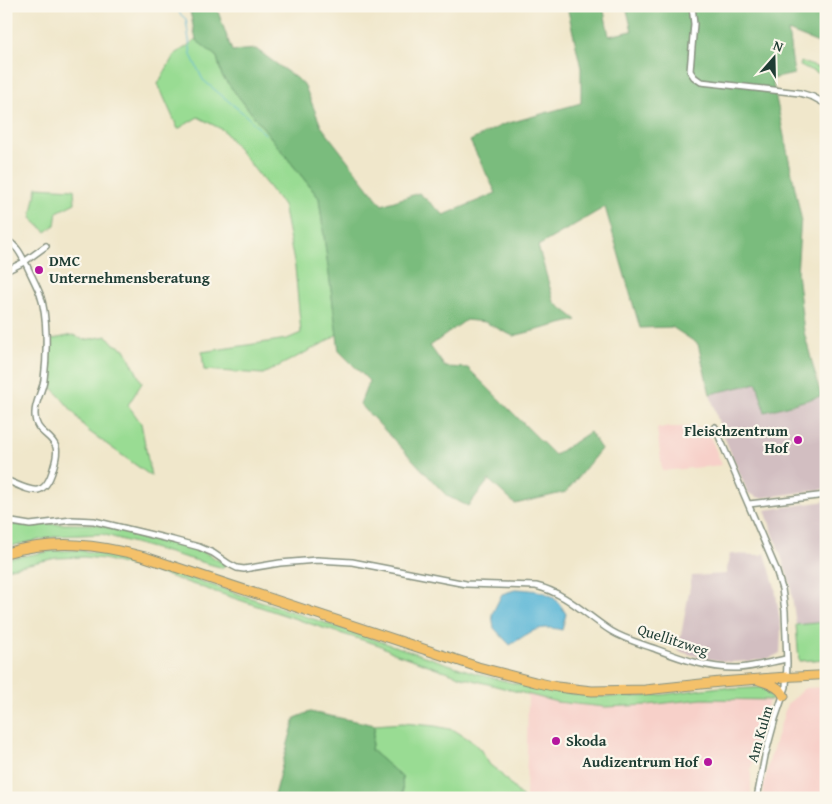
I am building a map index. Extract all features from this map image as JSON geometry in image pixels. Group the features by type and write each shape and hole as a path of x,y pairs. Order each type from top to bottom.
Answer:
{"highway":[{"path":"6,553 43,546 70,544 124,551 478,667 558,687 592,691 645,690 787,677"},
{"path":"756,679 777,687 784,696"}],"main road":[{"path":"787,677 826,675"}],"street":[{"path":"692,6 694,24 690,71 694,77 701,82 800,93 826,104"},
{"path":"6,240 19,250 38,289 44,313 46,335 45,372 42,390 34,412 35,421 41,431 53,442 57,454 50,478 43,489 26,488 6,480"},
{"path":"6,271 24,262 46,246"},
{"name":"Am Kulm","path":"715,426 776,569 785,611 787,677 784,696 775,718 765,756 757,798"},
{"path":"749,504 826,495"},
{"name":"Quellitzweg","path":"6,521 30,524 72,520 94,521 199,547 213,553 237,568 244,569 280,563 334,560 466,584 536,586 558,594 613,632 684,660 706,665 738,668 786,659"}],"shaded area":[{"path":"757,382 766,412 826,395 826,489 760,498 748,493 720,427 710,394"},
{"path":"701,427 707,429 722,465 662,471 657,428"},
{"path":"826,501 826,622 796,625 790,582 765,510"},
{"path":"765,553 775,587 781,629 780,653 770,658 730,662 703,658 678,651 692,576 726,574 730,554 760,555"},
{"path":"826,687 826,798 762,798 769,762 787,704 803,689"},
{"path":"528,694 557,702 605,707 648,705 701,699 769,700 751,769 751,798 526,798"}],"green space":[{"path":"189,6 216,6 232,51 256,49 304,84 321,126 382,205 419,193 444,215 496,193 470,141 502,125 581,103 581,68 567,6 603,6 609,36 632,31 626,6 826,6 826,46 788,31 794,74 772,79 801,217 797,273 804,332 821,396 765,412 757,383 710,394 698,344 672,327 640,328 605,207 538,246 554,302 577,320 513,336 485,322 466,320 430,346 445,367 468,368 555,455 590,432 601,449 566,492 515,504 489,480 468,506 447,496 360,404 369,381 339,351 319,198 222,76 217,57 196,40"},
{"path":"196,40 217,57 222,76 319,198 337,334 326,342 263,374 204,370 202,352 287,339 301,333 295,267 283,205 223,130 198,117 178,129 158,84 174,55"},
{"path":"801,62 826,70 826,76 800,66"},
{"path":"37,187 74,189 75,203 57,212 55,225 46,232 31,218"},
{"path":"73,335 84,340 107,336 114,344 125,349 142,383 128,405 141,423 151,476 87,430 50,385 47,377 48,340"},
{"path":"6,524 33,526 47,524 96,524 202,551 225,564 223,568 102,534 58,536 6,547"},
{"path":"76,550 109,554 152,565 475,673 517,684 580,695 623,697 721,687 733,689 772,687 779,695 777,697 767,693 776,700 702,699 648,705 605,707 557,702 465,678 394,653 379,645 168,576 104,559 84,557 56,558 6,569 6,559 52,551"},
{"path":"826,622 826,659 799,661 796,625"},
{"path":"310,712 375,725 371,750 402,777 403,798 288,798 274,795 295,718"},
{"path":"403,723 454,730 470,740 480,749 490,765 523,798 403,798 402,777 371,750 375,725"}],"water":[{"path":"518,589 541,592 557,601 566,614 562,630 546,628 534,630 510,645 494,628 492,614 502,594"}],"waterway":[{"path":"177,6 180,14 186,19 191,55 203,80 265,134"}],"place":[{"name":"DMC Unternehmensberatung","path":"39,270"},
{"name":"Fleischzentrum Hof","path":"798,440"},
{"name":"Skoda","path":"556,741"},
{"name":"Audizentrum Hof","path":"708,762"}]}
